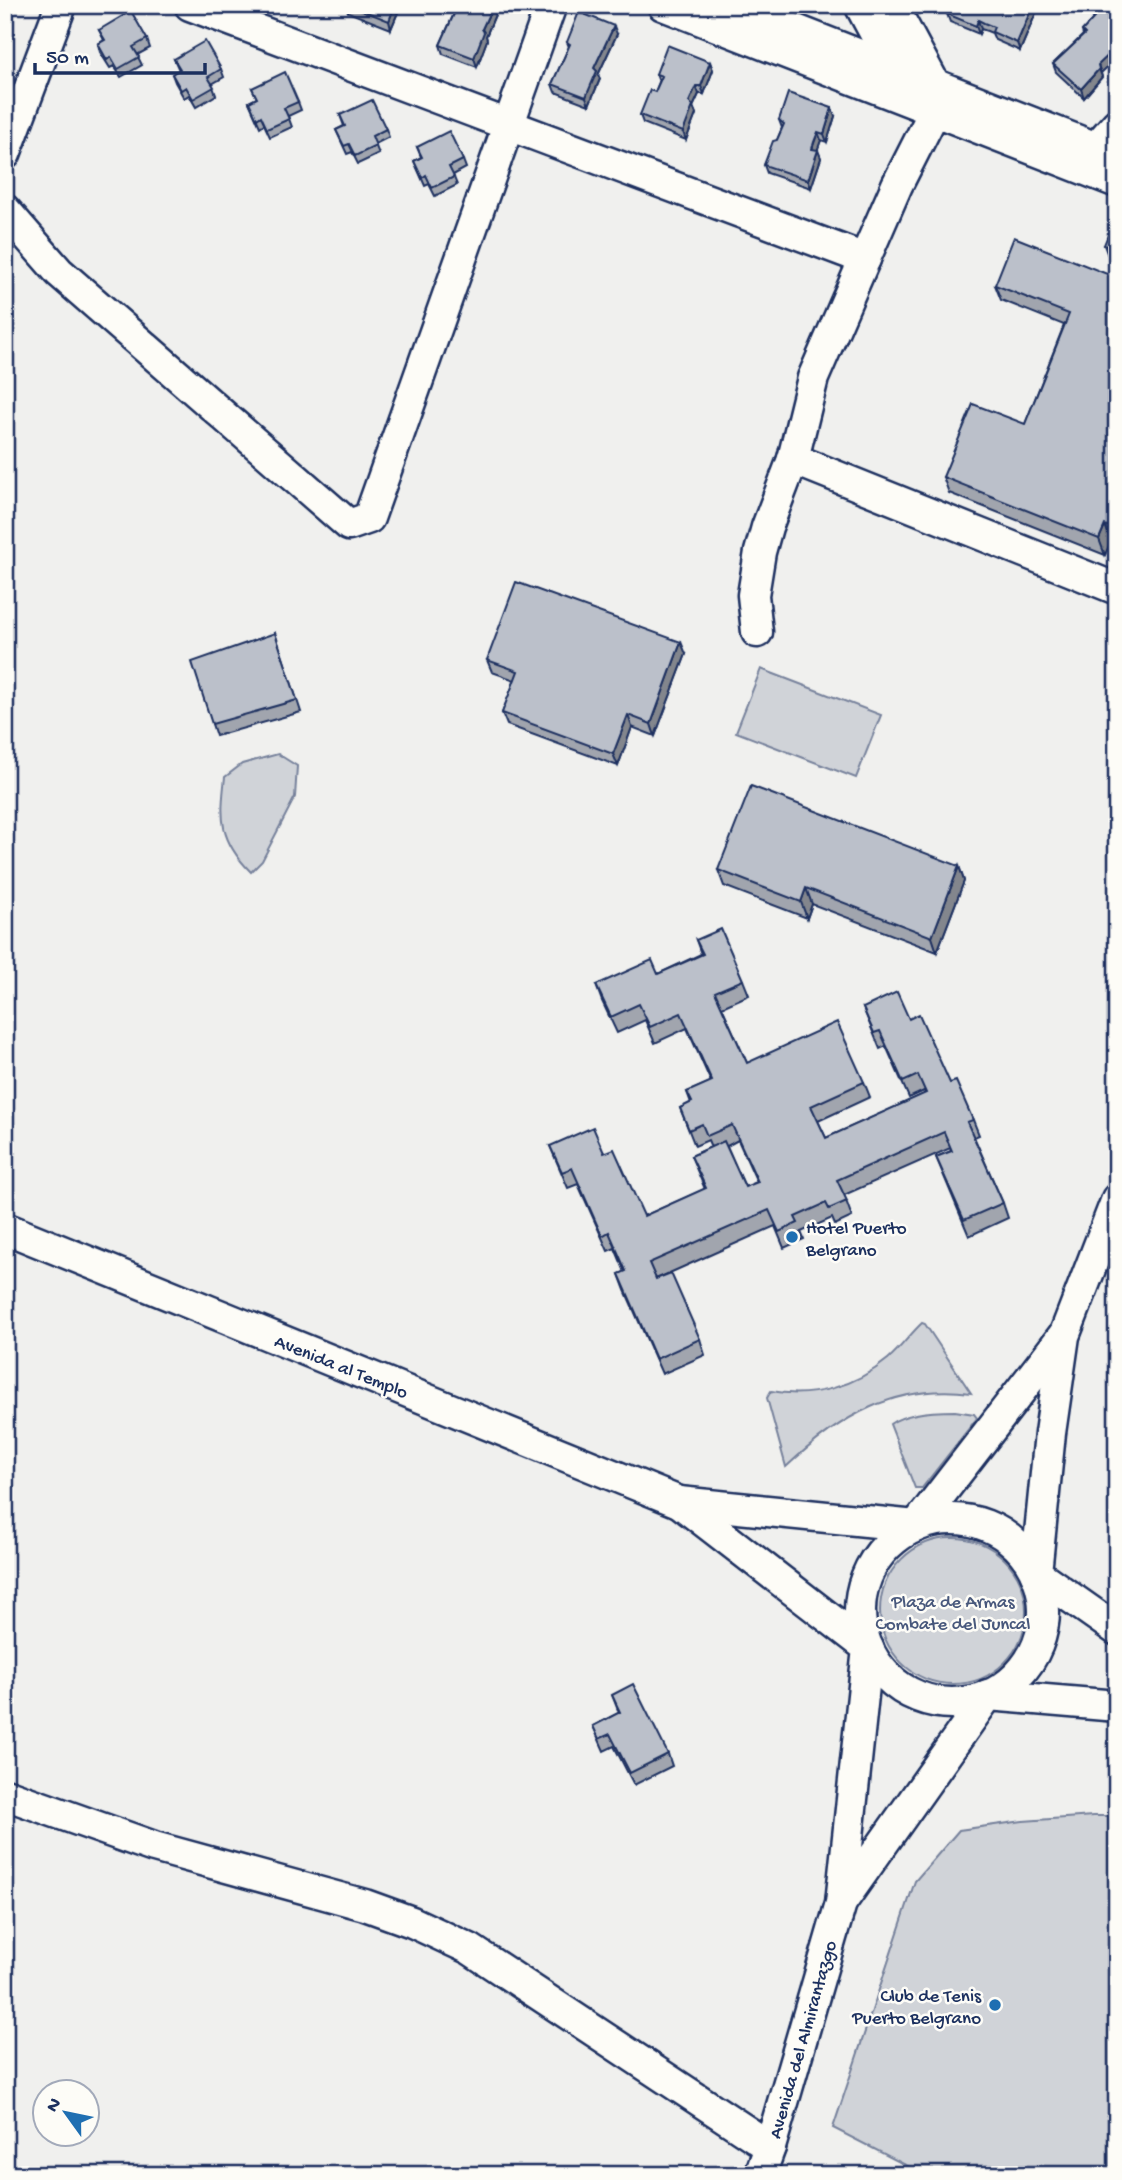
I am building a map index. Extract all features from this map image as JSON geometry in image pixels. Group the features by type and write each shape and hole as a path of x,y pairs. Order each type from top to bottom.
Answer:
{"street":[{"path":"5,154 61,5"},
{"path":"190,5 866,259"},
{"path":"5,210 59,272 349,525 369,518 551,5"},
{"path":"663,5 1097,157 1117,181"},
{"path":"732,5 896,70"},
{"path":"860,5 896,70 927,98"},
{"path":"757,632 753,595 760,552 793,459 813,378 897,185 927,98 892,5"},
{"path":"1097,157 1117,124"},
{"path":"793,459 1117,589"},
{"path":"1036,1573 1063,1336 1117,1199"},
{"name":"Avenida al Templo","path":"5,1227 679,1502"},
{"path":"916,1527 1063,1336"},
{"path":"679,1502 916,1527"},
{"path":"679,1502 868,1648"},
{"path":"841,1903 988,1696 1020,1672 1040,1638 1044,1611 1041,1585 1020,1549 999,1531 985,1525 944,1519 916,1527 886,1547 867,1578 861,1613 868,1648 879,1667 895,1682 924,1698 956,1703 988,1696 1117,1706"},
{"path":"1036,1573 1117,1630"},
{"path":"841,1903 868,1648"},
{"path":"5,1794 154,1847 365,1905 459,1943 770,2147"},
{"name":"Avenida del Almirantazgo","path":"760,2175 841,1903"}],"green space":[{"path":"761,669 881,715 856,778 736,732"},
{"path":"278,754 297,766 295,797 262,861 251,872 227,839 222,805 225,777 242,764"},
{"path":"922,1323 971,1393 917,1393 870,1408 827,1433 786,1467 767,1398 771,1391 818,1392 862,1377 888,1359"},
{"path":"955,1411 974,1414 977,1418 922,1488 915,1488 890,1424 912,1415"},
{"name":"Plaza de Armas Combate del Juncal","path":"953,1538 981,1544 1005,1559 1020,1583 1026,1611 1020,1639 1005,1663 981,1678 953,1684 925,1678 901,1663 886,1639 880,1611 886,1583 901,1559 925,1544"},
{"name":"Club de Tenis Puerto Belgrano","path":"1117,1816 1117,2175 925,2175 833,2128 915,1881 959,1830 1023,1821"}],"building":[{"path":"349,5 395,5 389,21"},
{"path":"458,5 493,5 482,29 484,32 474,58 440,45"},
{"path":"951,5 1033,5 1017,43 992,32 994,27 978,20 976,26 947,14"},
{"path":"1104,7 1117,19 1117,47 1098,65 1099,69 1081,89 1053,64 1085,34 1082,31"},
{"path":"131,11 147,39 133,47 139,57 118,69 111,57 107,60 98,44 105,40 99,30"},
{"path":"579,12 614,26 594,68 597,71 586,97 552,84 570,44 567,42"},
{"path":"205,41 221,69 208,77 214,87 193,99 186,87 181,90 172,74 180,69 174,59"},
{"path":"667,45 710,62 701,86 696,86 689,102 693,106 683,132 640,115 650,90 655,92 662,76 656,74"},
{"path":"285,72 298,102 284,108 289,119 267,129 261,116 257,119 249,102 257,98 252,88"},
{"path":"788,93 832,108 824,134 818,132 814,142 812,149 818,150 808,180 764,165 773,141 777,140 784,124 779,120"},
{"path":"372,100 386,129 372,136 376,146 355,156 349,144 344,146 336,130 345,126 340,115"},
{"path":"449,131 463,160 449,167 454,177 432,188 426,175 422,178 414,161 422,157 417,147"},
{"path":"1108,235 1117,239 1117,250 1104,245"},
{"path":"1014,237 1112,276 1117,265 1117,530 1105,525 1099,539 943,477 973,404 1025,424 1069,314 995,285"},
{"path":"516,582 681,642 651,724 628,715 613,754 502,713 518,671 487,660"},
{"path":"275,633 297,700 212,724 192,662"},
{"path":"751,786 959,866 932,937 806,888 801,902 718,870"},
{"path":"721,929 743,980 715,992 747,1063 837,1022 864,1082 811,1106 826,1138 926,1093 918,1075 903,1082 880,1031 874,1033 863,1008 897,992 909,1019 919,1014 950,1083 956,1081 973,1120 967,1122 1003,1203 964,1220 936,1157 952,1151 944,1132 837,1180 847,1201 829,1209 826,1203 795,1217 798,1223 779,1232 769,1210 649,1263 656,1279 671,1273 700,1339 656,1359 619,1274 626,1271 609,1232 602,1236 572,1168 562,1172 550,1146 593,1127 604,1153 614,1149 644,1216 706,1188 691,1156 724,1141 745,1187 758,1182 732,1125 707,1136 702,1124 689,1130 680,1108 692,1102 687,1092 712,1081 681,1013 650,1027 639,1004 611,1017 596,985 652,960 658,974 703,954 696,940"},
{"path":"633,1684 668,1754 630,1773 610,1734 599,1739 593,1726 620,1712 612,1695"}],"place":[{"name":"Hotel Puerto Belgrano","path":"792,1237"},
{"name":"Club de Tenis Puerto Belgrano","path":"995,2005"}]}
